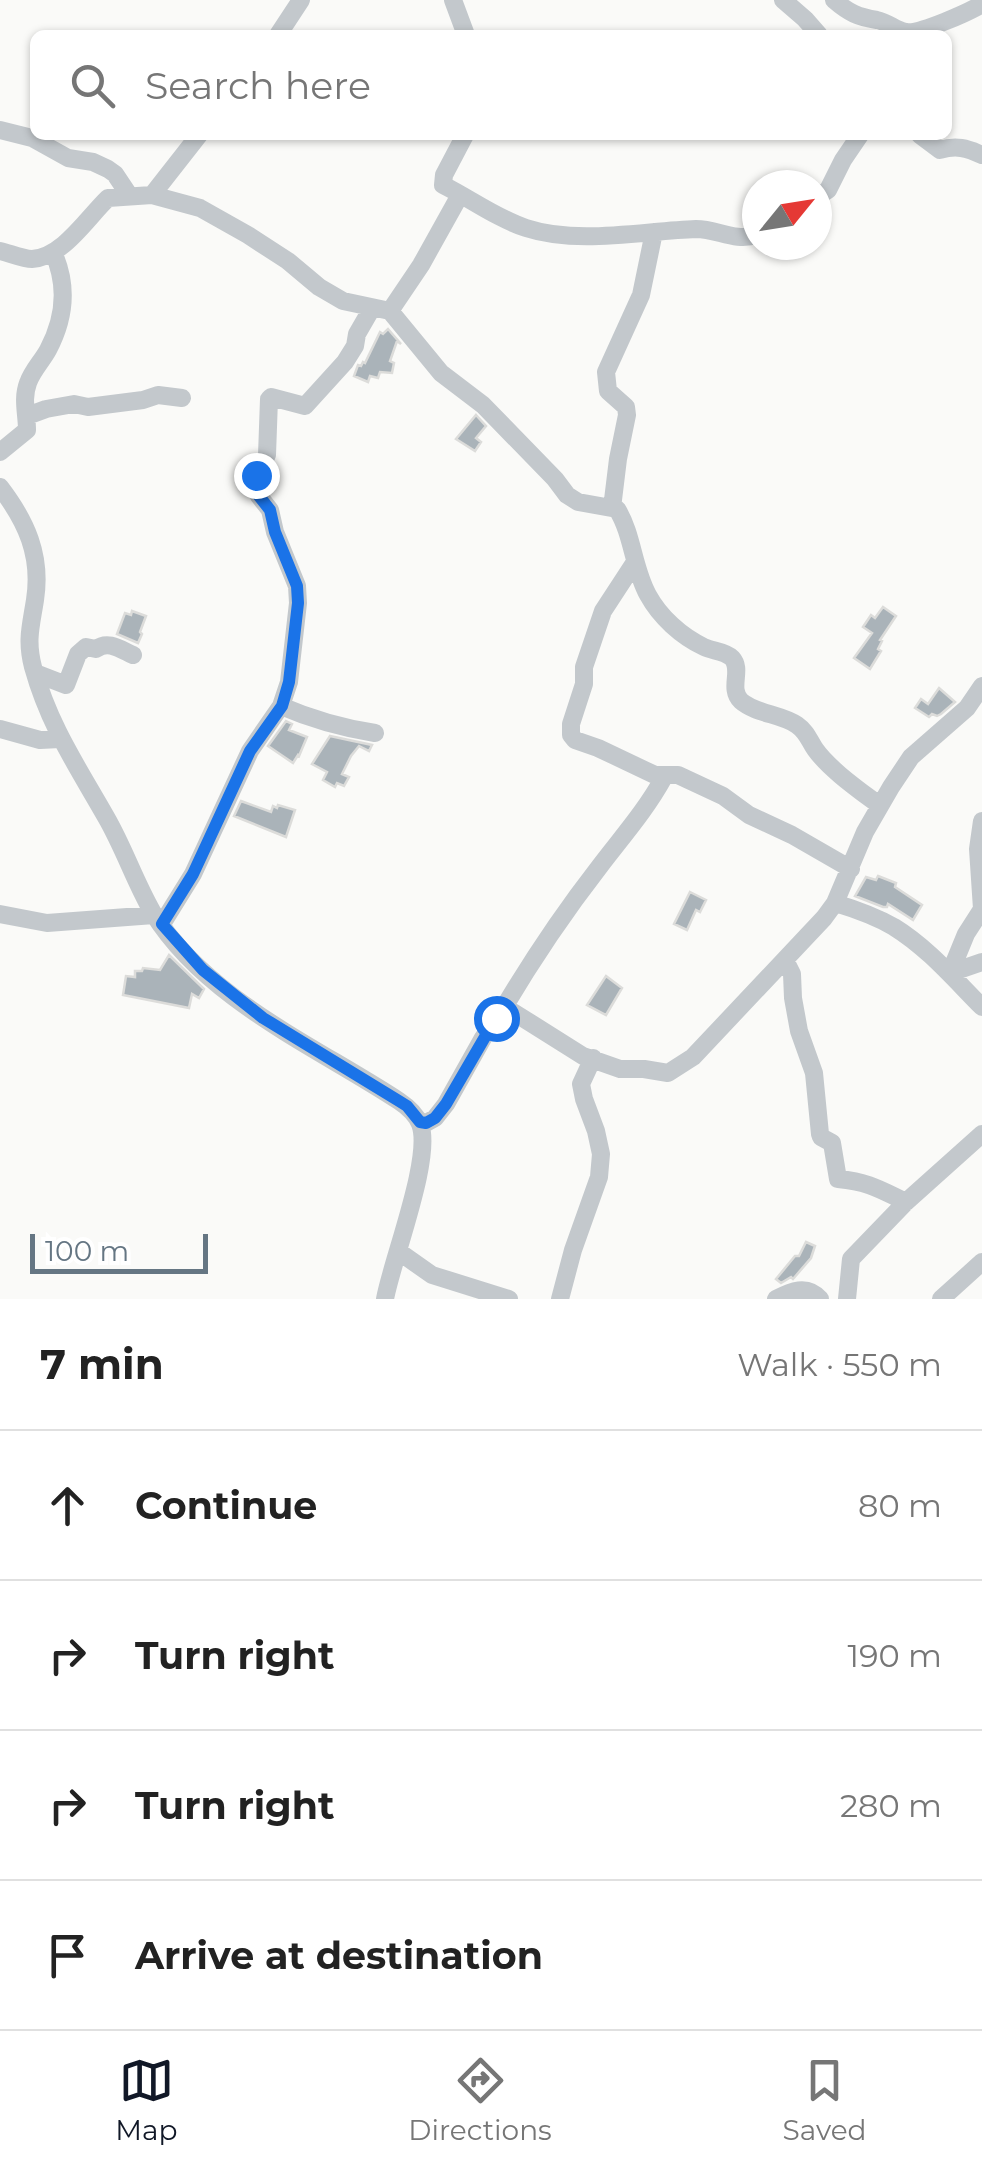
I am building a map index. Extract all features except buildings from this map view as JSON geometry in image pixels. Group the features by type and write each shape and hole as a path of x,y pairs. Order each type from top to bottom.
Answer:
{"street":[{"path":"281,30 301,0"},
{"path":"453,0 464,30"},
{"path":"834,0 862,19 880,20 898,30"},
{"path":"787,1 813,30"},
{"path":"920,30 959,17 982,4"},
{"path":"0,130 30,138"},
{"path":"36,140 68,158 108,168 129,195"},
{"path":"152,195 194,140"},
{"path":"462,140 443,185 512,222 546,234 587,236 703,230 742,238"},
{"path":"832,182 857,140"},
{"path":"927,140 940,150 952,146 982,155"},
{"path":"0,251 32,259 52,252 76,235 108,198 152,195 200,208 275,252 343,301 381,309 442,373 483,406 567,496 578,502 617,509 625,522 648,595 665,619 702,646 730,656 735,662 734,688 744,703 795,724 809,736 815,750 879,805"},
{"path":"158,919 193,874 250,751 282,706 289,682 297,586 270,510 259,496 256,475 267,455 269,399 305,406 311,400 344,362 355,346 357,334 421,265 460,195"},
{"path":"612,508 627,415 626,407 608,391 606,372 641,295 654,232"},
{"path":"0,452 27,430 24,397 28,382 61,322 62,281 52,252"},
{"path":"28,416 74,404 88,407 158,395 182,398"},
{"path":"0,487 27,527 32,548 36,596 28,634 35,673 60,739 114,829 158,919 203,970 263,1018 407,1106 420,1122 423,1140 412,1204 385,1299"},
{"path":"635,562 603,611 584,667 584,684 571,735 655,775 678,775 723,796 766,825 792,835 851,869"},
{"path":"35,673 66,684 78,654 86,647 96,649 110,644 133,655"},
{"path":"503,1009 573,1051 620,1069 672,1071 693,1057 835,902 879,805 911,758 967,708 982,686"},
{"path":"282,706 375,733"},
{"path":"0,730 40,740 60,739"},
{"path":"420,1122 435,1118 446,1104 521,979 664,777"},
{"path":"950,973 966,934 982,909 978,849 982,822"},
{"path":"835,902 894,928 950,973 982,1007"},
{"path":"0,914 47,923 158,919"},
{"path":"785,960 792,974 798,1031 814,1073 820,1134 832,1143 838,1179 876,1186 906,1202"},
{"path":"950,973 982,962"},
{"path":"560,1299 599,1177 598,1143 582,1084 592,1058"},
{"path":"847,1299 851,1259 906,1202 982,1134"},
{"path":"398,1252 432,1275 509,1299"},
{"path":"942,1299 982,1262"},
{"path":"776,1299 804,1290 820,1299"}],"route":[{"path":"256,475 259,496 270,510 297,586 289,682 282,706 250,751 193,874 162,924 203,970 263,1018 407,1106 420,1122 435,1118 446,1104 496,1018"}]}
